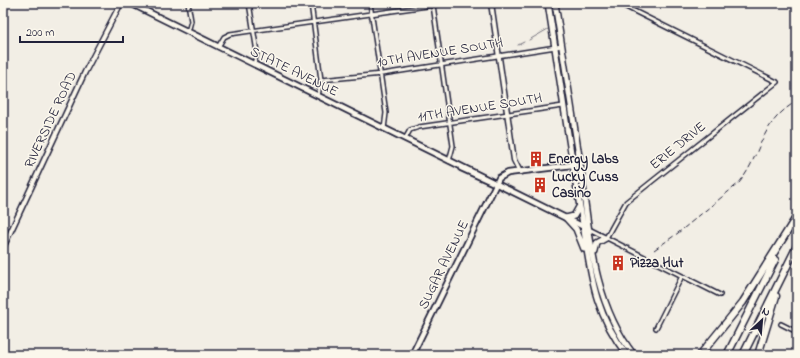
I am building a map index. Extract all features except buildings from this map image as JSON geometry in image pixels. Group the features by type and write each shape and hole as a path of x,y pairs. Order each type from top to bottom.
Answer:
{"highway":[{"path":"700,355 743,302 797,217"},
{"path":"727,355 797,217"},
{"path":"743,355 797,247"},
{"path":"758,355 775,300 797,247"}],"main road":[{"name":"STATE AVENUE","path":"130,3 449,161 473,175 496,183 590,229"},
{"path":"548,3 572,165 584,226 588,260 599,307 612,334 627,355"},
{"path":"555,3 594,257 601,288 610,315 622,340 634,355"},
{"path":"496,183 501,176 510,173 580,164"},
{"name":"SUGAR AVENUE","path":"412,355 496,183"},
{"path":"580,204 576,214 566,218 576,229 588,260"},
{"path":"594,257 597,243 606,238"}],"street":[{"name":"RIVERSIDE ROAD","path":"4,245 85,72 121,3"},
{"path":"188,3 191,20 188,32"},
{"path":"249,3 257,57 254,64"},
{"path":"311,3 321,80 318,96"},
{"path":"370,3 382,74 386,112 384,129"},
{"path":"218,47 226,36 433,4 448,3"},
{"path":"491,3 514,160 520,172"},
{"name":"ERIE DRIVE","path":"606,238 626,202 777,82 618,3"},
{"path":"433,4 450,124 452,146 449,161"},
{"name":"10TH AVENUE SOUTH","path":"321,80 382,74 562,46"},
{"name":"11TH AVENUE SOUTH","path":"405,139 408,133 414,129 563,106"},
{"path":"510,173 514,160"},
{"path":"590,229 720,295"},
{"path":"656,328 682,276"},
{"path":"781,324 797,332"}],"waterway":[{"path":"529,40 548,29"},
{"path":"518,45 524,42"}],"railway":[{"path":"654,250 678,233 739,183 747,172 762,139 775,119 784,110 797,101"}],"place":[{"name":"Energy Labs","path":"536,159"},
{"name":"Lucky Cuss Casino","path":"540,185"},
{"name":"Pizza Hut","path":"618,263"}]}
